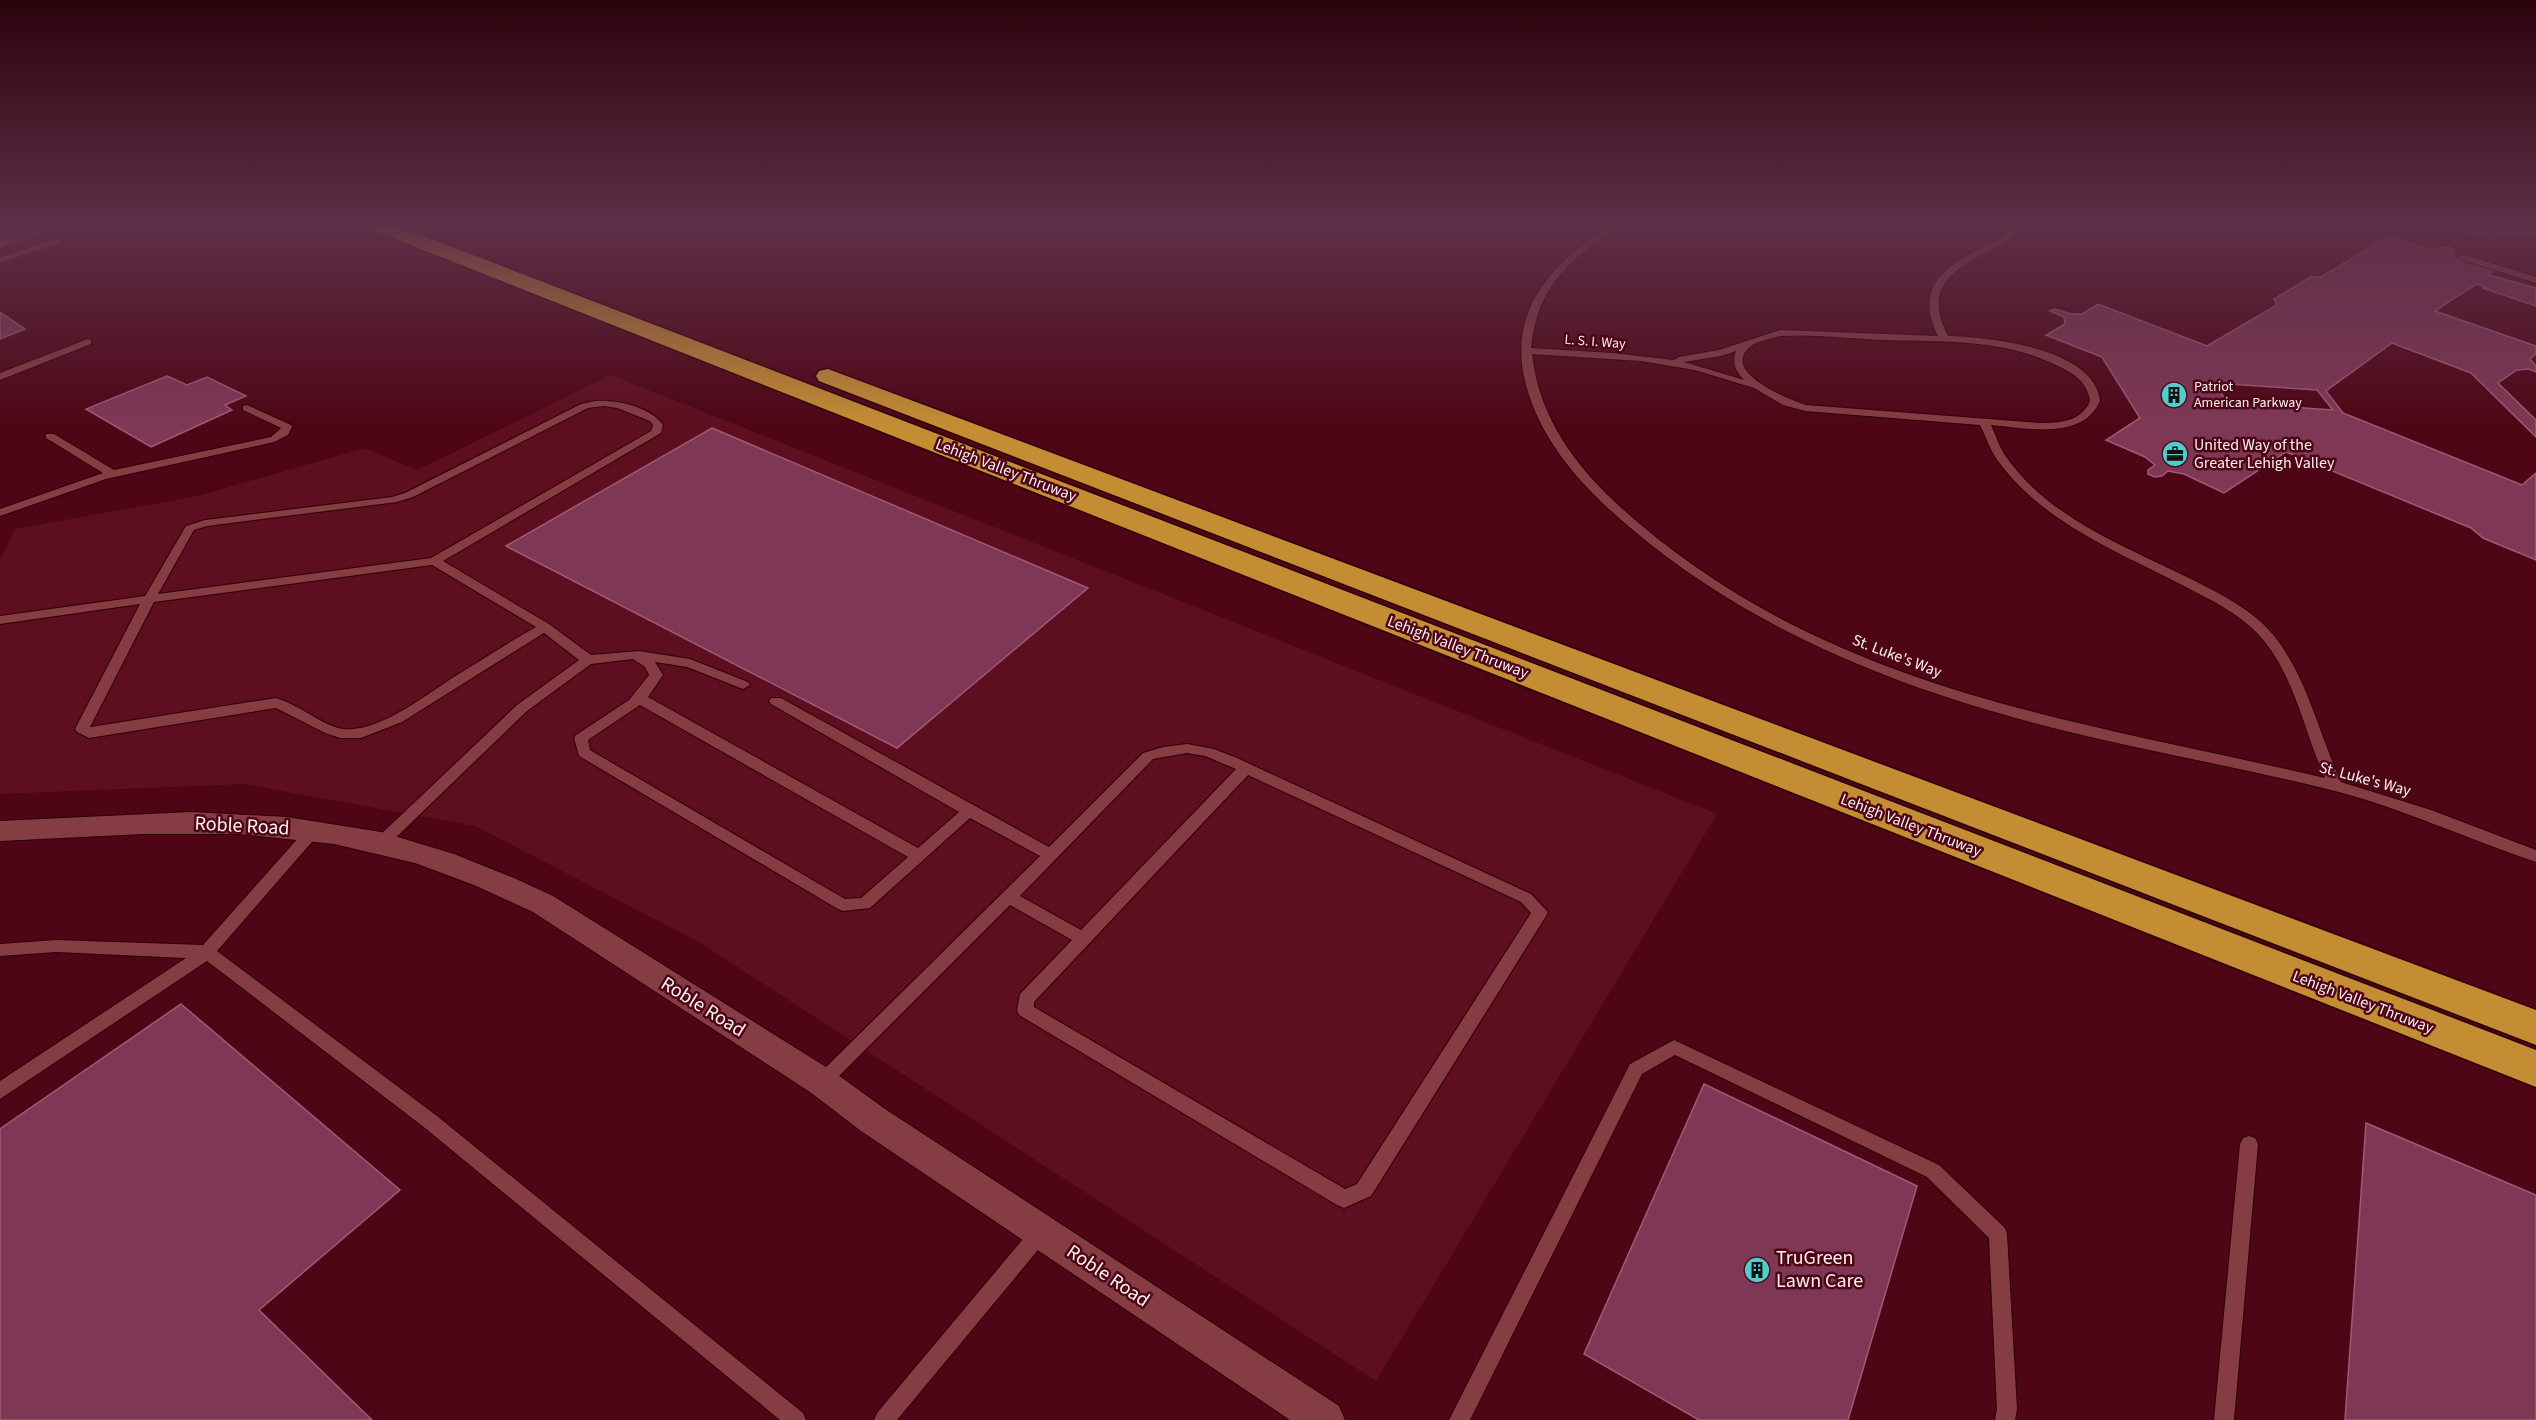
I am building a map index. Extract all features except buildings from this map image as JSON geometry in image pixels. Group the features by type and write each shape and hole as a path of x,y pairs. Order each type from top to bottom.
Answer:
{"highway":[{"name":"Lehigh Valley Thruway","path":"549,292 2536,1069"},
{"name":"Lehigh Valley Thruway","path":"607,292 2536,1028"}],"street":[{"name":"Roble Road","path":"0,831 156,822 222,822 313,831 381,843 453,865 499,883 543,904 822,1082 873,1120 1324,1420"}],"lane":[{"name":"St. Luke's Way","path":"1543,292 1529,321 1526,351 1532,387 1549,429 1583,476 1628,521 1671,556 1776,621 1857,659 1945,692 2009,712 2119,739 2335,786 2414,810 2536,856"},
{"path":"1936,292 1932,304 1934,317 1946,340"},
{"path":"1790,333 2000,343 2041,353 2080,375 2095,395 2093,408 2089,413 2065,424 2039,426 1820,410 1791,404 1712,371 1662,361 1708,356 1773,335 1790,333"},
{"path":"1753,341 1743,348 1738,361 1744,376 1759,390"},
{"path":"0,377 88,342"},
{"name":"L. S. I. Way","path":"1526,351 1662,361"},
{"path":"0,620 149,599 434,561 656,433 658,425 654,419 610,402 596,403 585,406 409,495 393,500 205,523 190,528 149,599 81,729 89,734 276,703 286,704 320,727 350,735 371,730 399,717 545,627"},
{"path":"0,513 113,474 274,439 284,433 287,427 247,408"},
{"path":"1984,422 2001,457 2039,501 2097,536 2220,600 2248,618 2271,640 2296,687 2335,786"},
{"path":"50,436 113,474"},
{"path":"434,561 545,627 588,660"},
{"path":"635,655 650,664 656,675 652,685 640,699 581,738 584,753 843,905 865,903 969,811"},
{"path":"381,843 522,708 588,660 635,655 690,663 743,685"},
{"path":"640,699 918,855"},
{"path":"776,701 1050,855"},
{"path":"822,1082 1148,756 1172,748 1207,750 1246,768 1526,898 1540,912 1364,1190 1344,1199 1025,1010 1026,999 1246,768"},
{"path":"0,1091 207,952 313,831"},
{"path":"1009,897 1083,939"},
{"path":"0,950 56,946 207,952 431,1122 796,1420"},
{"path":"1459,1420 1636,1069 1674,1047 1934,1171 1998,1234 2007,1409 2005,1420"},
{"path":"2224,1420 2249,1144"},
{"path":"884,1420 1041,1232"}],"shaded area":[{"path":"611,375 1717,814 1376,1381 699,942 475,826 243,784 0,794 0,560 15,529 198,496 365,448 417,470"}],"place":[{"name":"Patriot American Parkway","path":"2174,395"},
{"name":"United Way of the Greater Lehigh Valley","path":"2175,454"},
{"name":"TruGreen Lawn Care","path":"1757,1270"}]}
